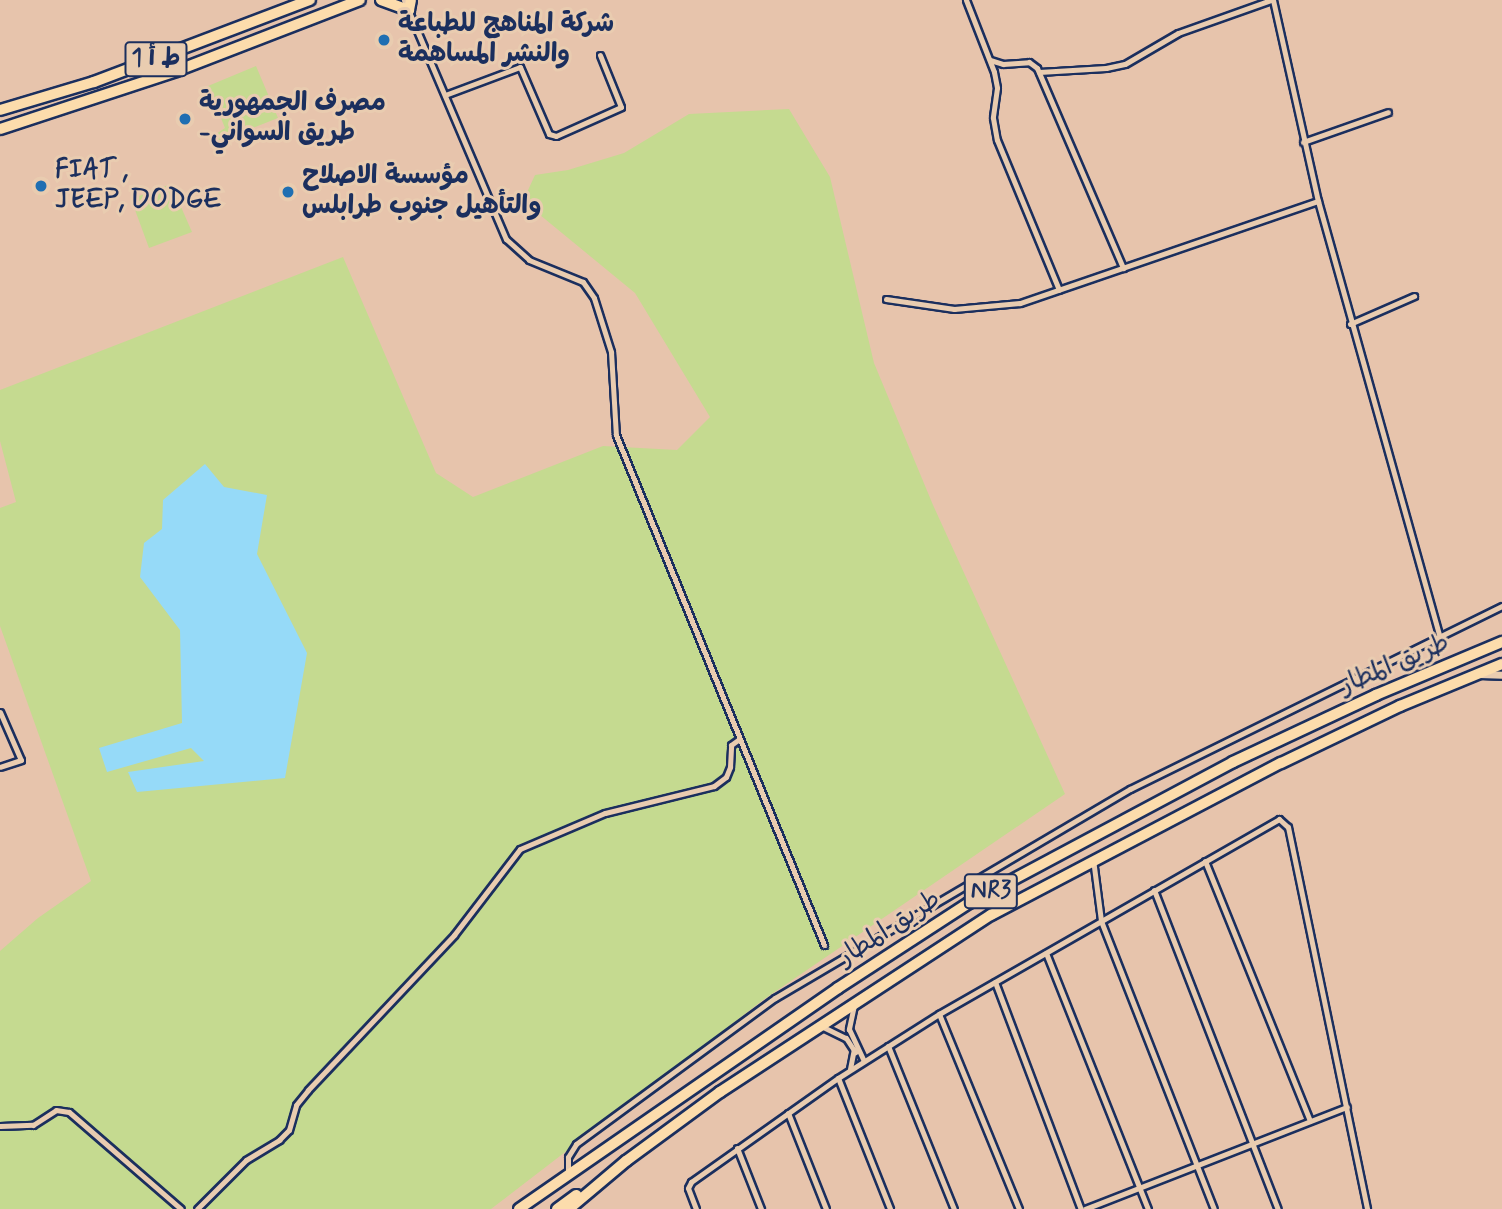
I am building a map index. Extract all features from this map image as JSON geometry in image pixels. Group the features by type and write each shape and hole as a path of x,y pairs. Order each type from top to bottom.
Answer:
{"highway":[{"name":"ط أ 1","path":"0,110 94,82 310,0"},
{"name":"ط أ 1","path":"0,128 112,94 360,0"},
{"path":"381,0 407,3"},
{"name":"طريق المطار","path":"519,1209 838,988 979,897 1233,762 1366,700 1502,642"},
{"name":"طريق المطار","path":"569,1209 652,1142 720,1092 991,915 1093,859 1282,763 1400,706 1502,664"},
{"path":"557,1209 652,1142"},
{"path":"530,1209 611,1147"}],"main road":[{"path":"1479,674 1502,676"}],"street":[{"path":"966,0 990,60 997,88 995,133 1059,290"},
{"path":"1039,72 1105,68 1125,64 1191,27 1272,0 1303,142 1350,324 1439,635"},
{"path":"407,3 512,248 529,260 583,282 594,298 605,327 613,362 616,435 738,740 824,945"},
{"path":"445,94 520,67 549,134 556,136 621,107 600,55"},
{"path":"990,60 1007,64 1029,62 1039,72 1123,268"},
{"path":"1303,142 1388,112"},
{"path":"886,299 937,307 979,308 1020,303 1318,201"},
{"path":"1350,324 1414,296"},
{"path":"568,1174 568,1157 576,1144 775,998 1121,794 1439,635 1502,607"},
{"path":"0,712 20,760 0,767"},
{"path":"197,1209 246,1160 279,1140 289,1130 296,1105 308,1090 454,934 520,849 605,813 714,786 726,777 730,767 731,746 738,740"},
{"path":"696,1209 689,1184 838,1078 939,1014 1276,819 1287,824 1367,1209"},
{"path":"1093,859 1101,921 1213,1209"},
{"path":"1205,861 1310,1121"},
{"path":"1154,891 1278,1209"},
{"path":"1046,953 1148,1209"},
{"path":"995,982 1083,1209 1347,1107"},
{"path":"854,1004 849,1029 863,1062"},
{"path":"939,1014 1019,1209"},
{"path":"820,1026 841,1033 855,1048 874,1055"},
{"path":"888,1046 954,1209"},
{"path":"849,1071 855,1048"},
{"path":"838,1078 890,1209"},
{"path":"0,1126 30,1126 56,1110 69,1112 181,1209"},
{"path":"788,1113 825,1209"},
{"path":"737,1148 761,1209"}],"green space":[{"path":"256,66 278,118 218,142 216,134 225,128 208,86"},
{"path":"789,109 830,177 874,363 933,505 1065,794 763,1000 491,1209 0,1209 0,951 38,918 91,881 0,626 0,508 16,502 0,441 0,390 343,257 436,473 473,497 603,446 677,450 710,417 635,293 523,201 535,175 568,170 624,153 689,114"},
{"path":"171,184 192,232 149,248 131,199"}],"water":[{"path":"205,464 224,487 267,495 257,554 307,653 285,778 137,792 128,772 204,761 191,748 107,772 99,748 182,723 180,630 140,577 144,543 162,529 163,500"}],"place":[{"name":"شركة المناهج للطباعة والنشر المساهمة","path":"384,40"},
{"name":"مصرف الجمهورية -طريق السواني","path":"185,119"},
{"name":"FIAT , JEEP, DODGE","path":"41,186"},
{"name":"مؤسسة الاصلاح والتأهيل جنوب طرابلس","path":"288,192"}]}
